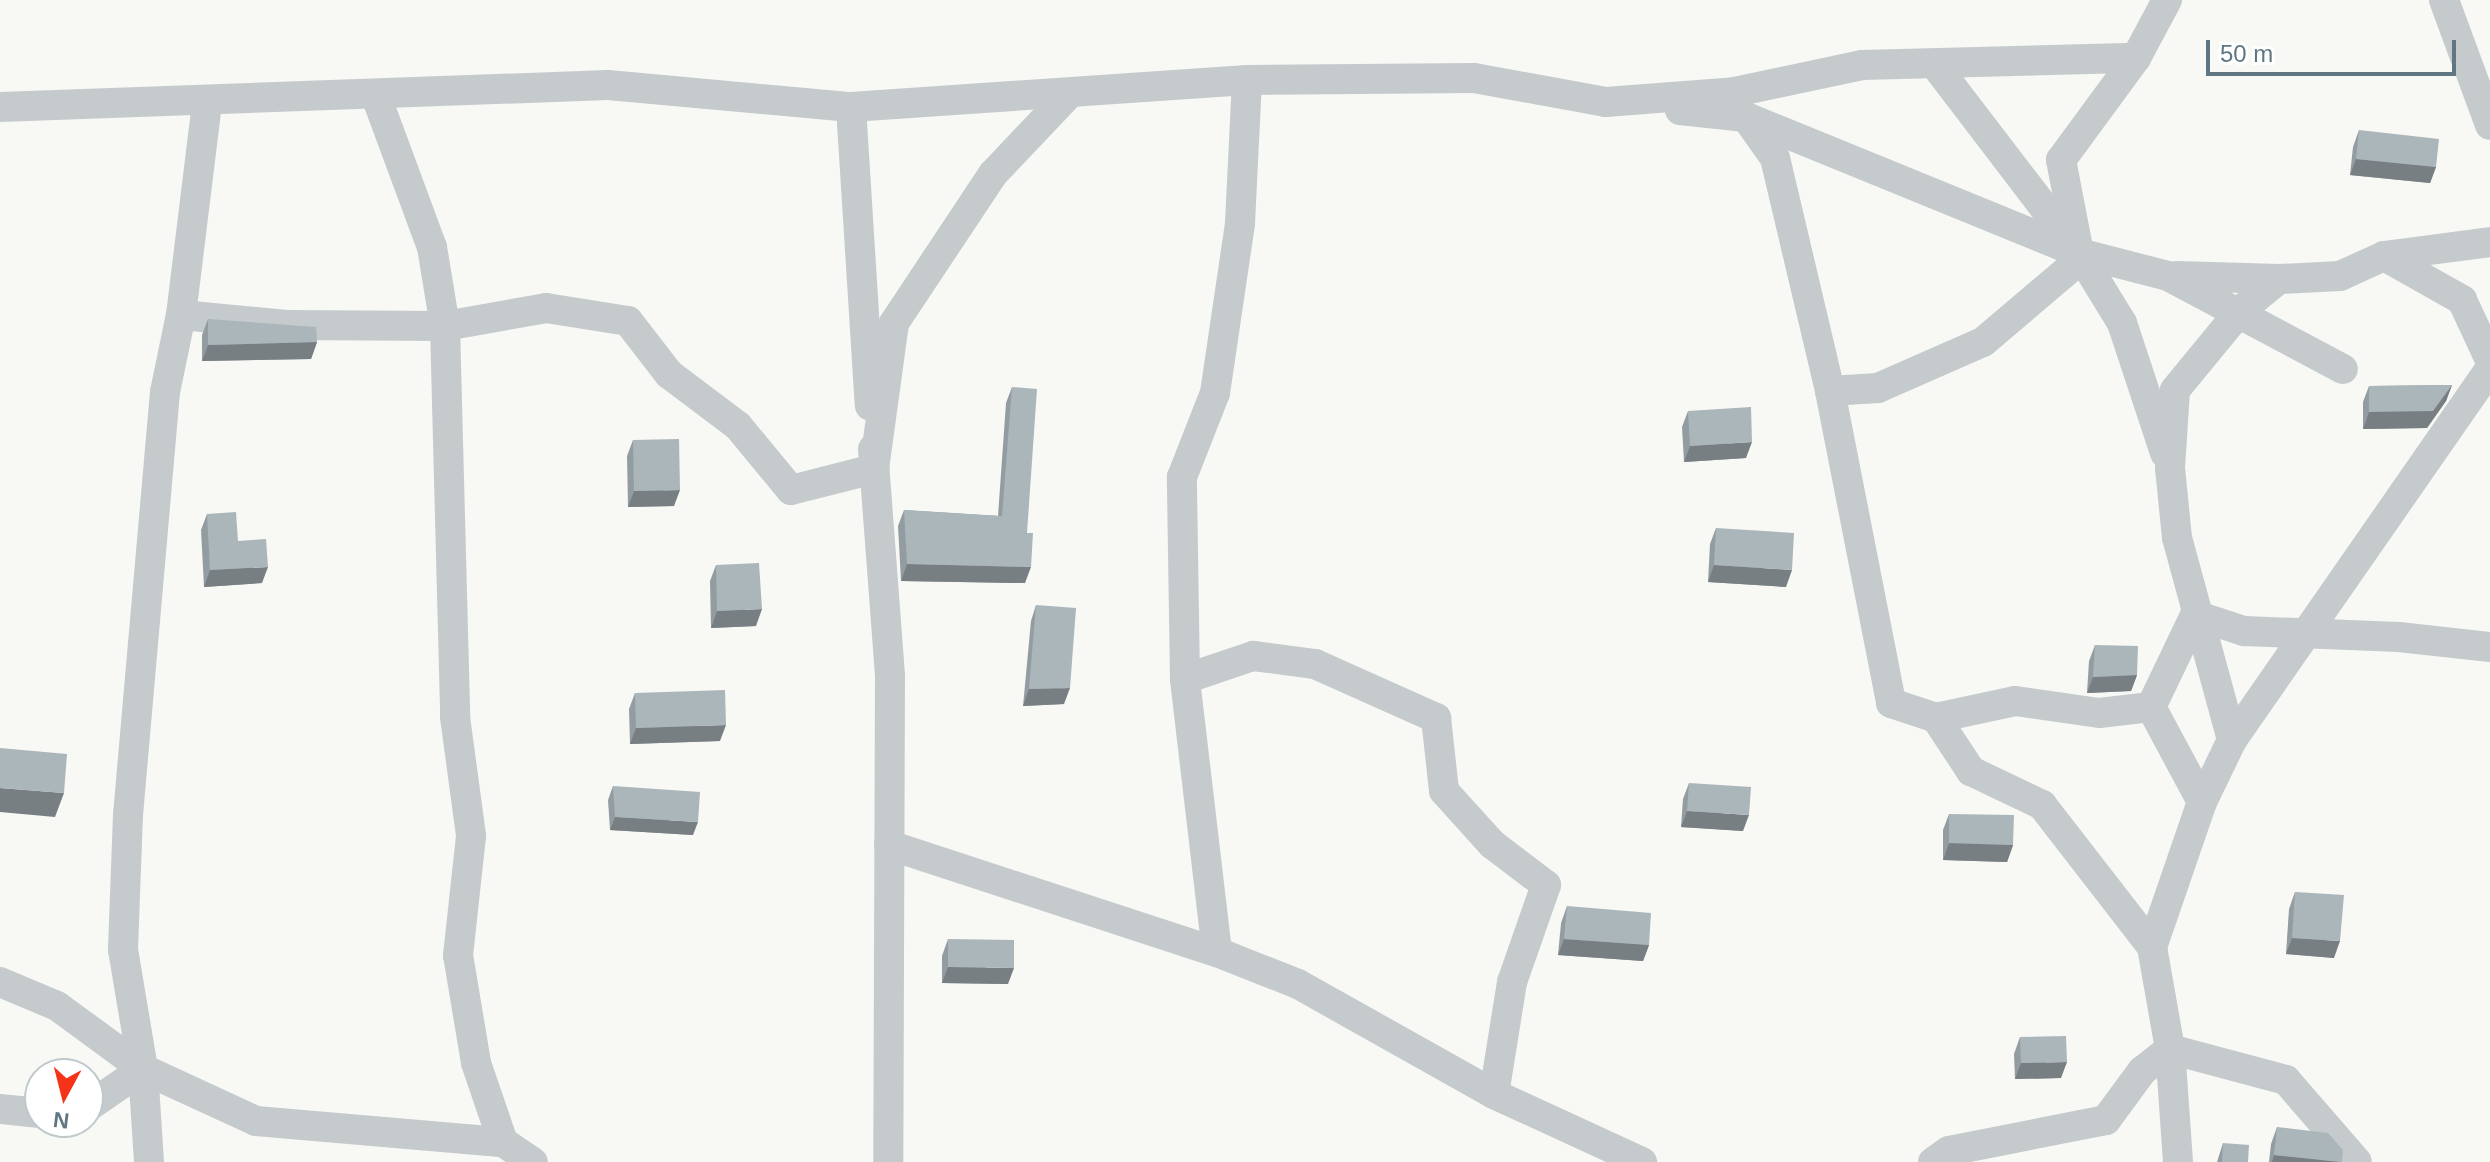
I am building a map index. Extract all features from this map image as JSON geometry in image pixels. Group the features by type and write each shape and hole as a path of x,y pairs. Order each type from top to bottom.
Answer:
{"street":[{"path":"2080,256 2061,160 2136,58 2167,0"},
{"path":"2444,0 2490,125"},
{"path":"1606,102 1735,92 1862,65 1936,66 2136,58"},
{"path":"1936,66 2080,256 2122,323 2170,468"},
{"path":"0,107 207,103 608,85 851,107 1068,95 1247,80 1474,78 1606,102 1746,117 2080,256 2168,276 2279,279 2340,276 2384,256 2490,242"},
{"path":"1217,952 1185,679 1182,477 1215,393 1240,223 1247,80"},
{"path":"874,469 894,323 993,174 1068,95"},
{"path":"376,96 432,247 445,326 455,717 471,836 458,955 476,1063 503,1142"},
{"path":"149,1162 143,1069 123,950 128,815 165,392 181,315 207,103"},
{"path":"851,107 890,676 888,1162"},
{"path":"1746,117 1775,158 1830,391 1891,703 1936,718 2015,701 2099,713 2151,707"},
{"path":"1830,391 1878,388 1983,342 2080,256"},
{"path":"2384,256 2462,300 2490,360"},
{"path":"2168,276 2240,311 2343,369"},
{"path":"2232,740 2195,615 2177,538 2170,468 2175,390 2240,311 2279,279"},
{"path":"181,315 287,325 445,326 546,308 628,321 669,374 738,426 791,490 874,469"},
{"path":"2152,947 2202,802 2232,740 2311,633 2490,369"},
{"path":"2195,615 2244,631 2490,647"},
{"path":"2151,707 2195,615"},
{"path":"1185,679 1253,656 1315,664 1436,718 1444,791 1492,844 1546,885 1512,982 1494,1094"},
{"path":"2151,707 2202,802"},
{"path":"1936,718 1971,771 2042,805 2152,947 2170,1049 2178,1162"},
{"path":"889,845 1217,952 1298,984 1494,1094 1642,1162"},
{"path":"0,982 57,1006 143,1069 256,1121 503,1142 533,1162"},
{"path":"1933,1162 1949,1151 2106,1120 2142,1071 2170,1049"},
{"path":"2170,1049 2286,1080 2357,1162"},
{"path":"104,1096 143,1069"},
{"path":"0,1109 24,1111"}],"building":[{"path":"2359,130 2439,139 2436,167 2356,159"},
{"path":"208,319 316,327 317,342 208,345"},
{"path":"2452,385 2433,411 2369,412 2369,386"},
{"path":"1012,387 1037,389 1027,533 1033,533 1031,567 907,564 904,510 1002,516"},
{"path":"1751,407 1752,442 1690,446 1688,411"},
{"path":"679,439 680,490 634,491 633,440"},
{"path":"236,512 238,541 266,539 268,567 210,570 207,514"},
{"path":"1716,528 1794,533 1792,570 1714,565"},
{"path":"759,563 762,609 717,611 716,565"},
{"path":"1036,605 1076,608 1070,688 1029,689"},
{"path":"2095,645 2138,646 2137,675 2093,677"},
{"path":"725,690 726,725 636,728 635,693"},
{"path":"0,748 67,754 64,793 0,788"},
{"path":"1689,783 1751,787 1749,815 1687,811"},
{"path":"613,786 700,792 698,822 615,817"},
{"path":"1949,814 2014,815 2013,845 1949,843"},
{"path":"2295,892 2344,895 2340,941 2292,938"},
{"path":"1567,906 1651,913 1649,945 1564,939"},
{"path":"948,939 1014,940 1014,968 948,967"},
{"path":"2066,1036 2067,1062 2021,1063 2020,1037"},
{"path":"2277,1127 2328,1133 2343,1150 2342,1162 2274,1155"},
{"path":"2223,1143 2249,1145 2248,1162 2222,1162"}]}
